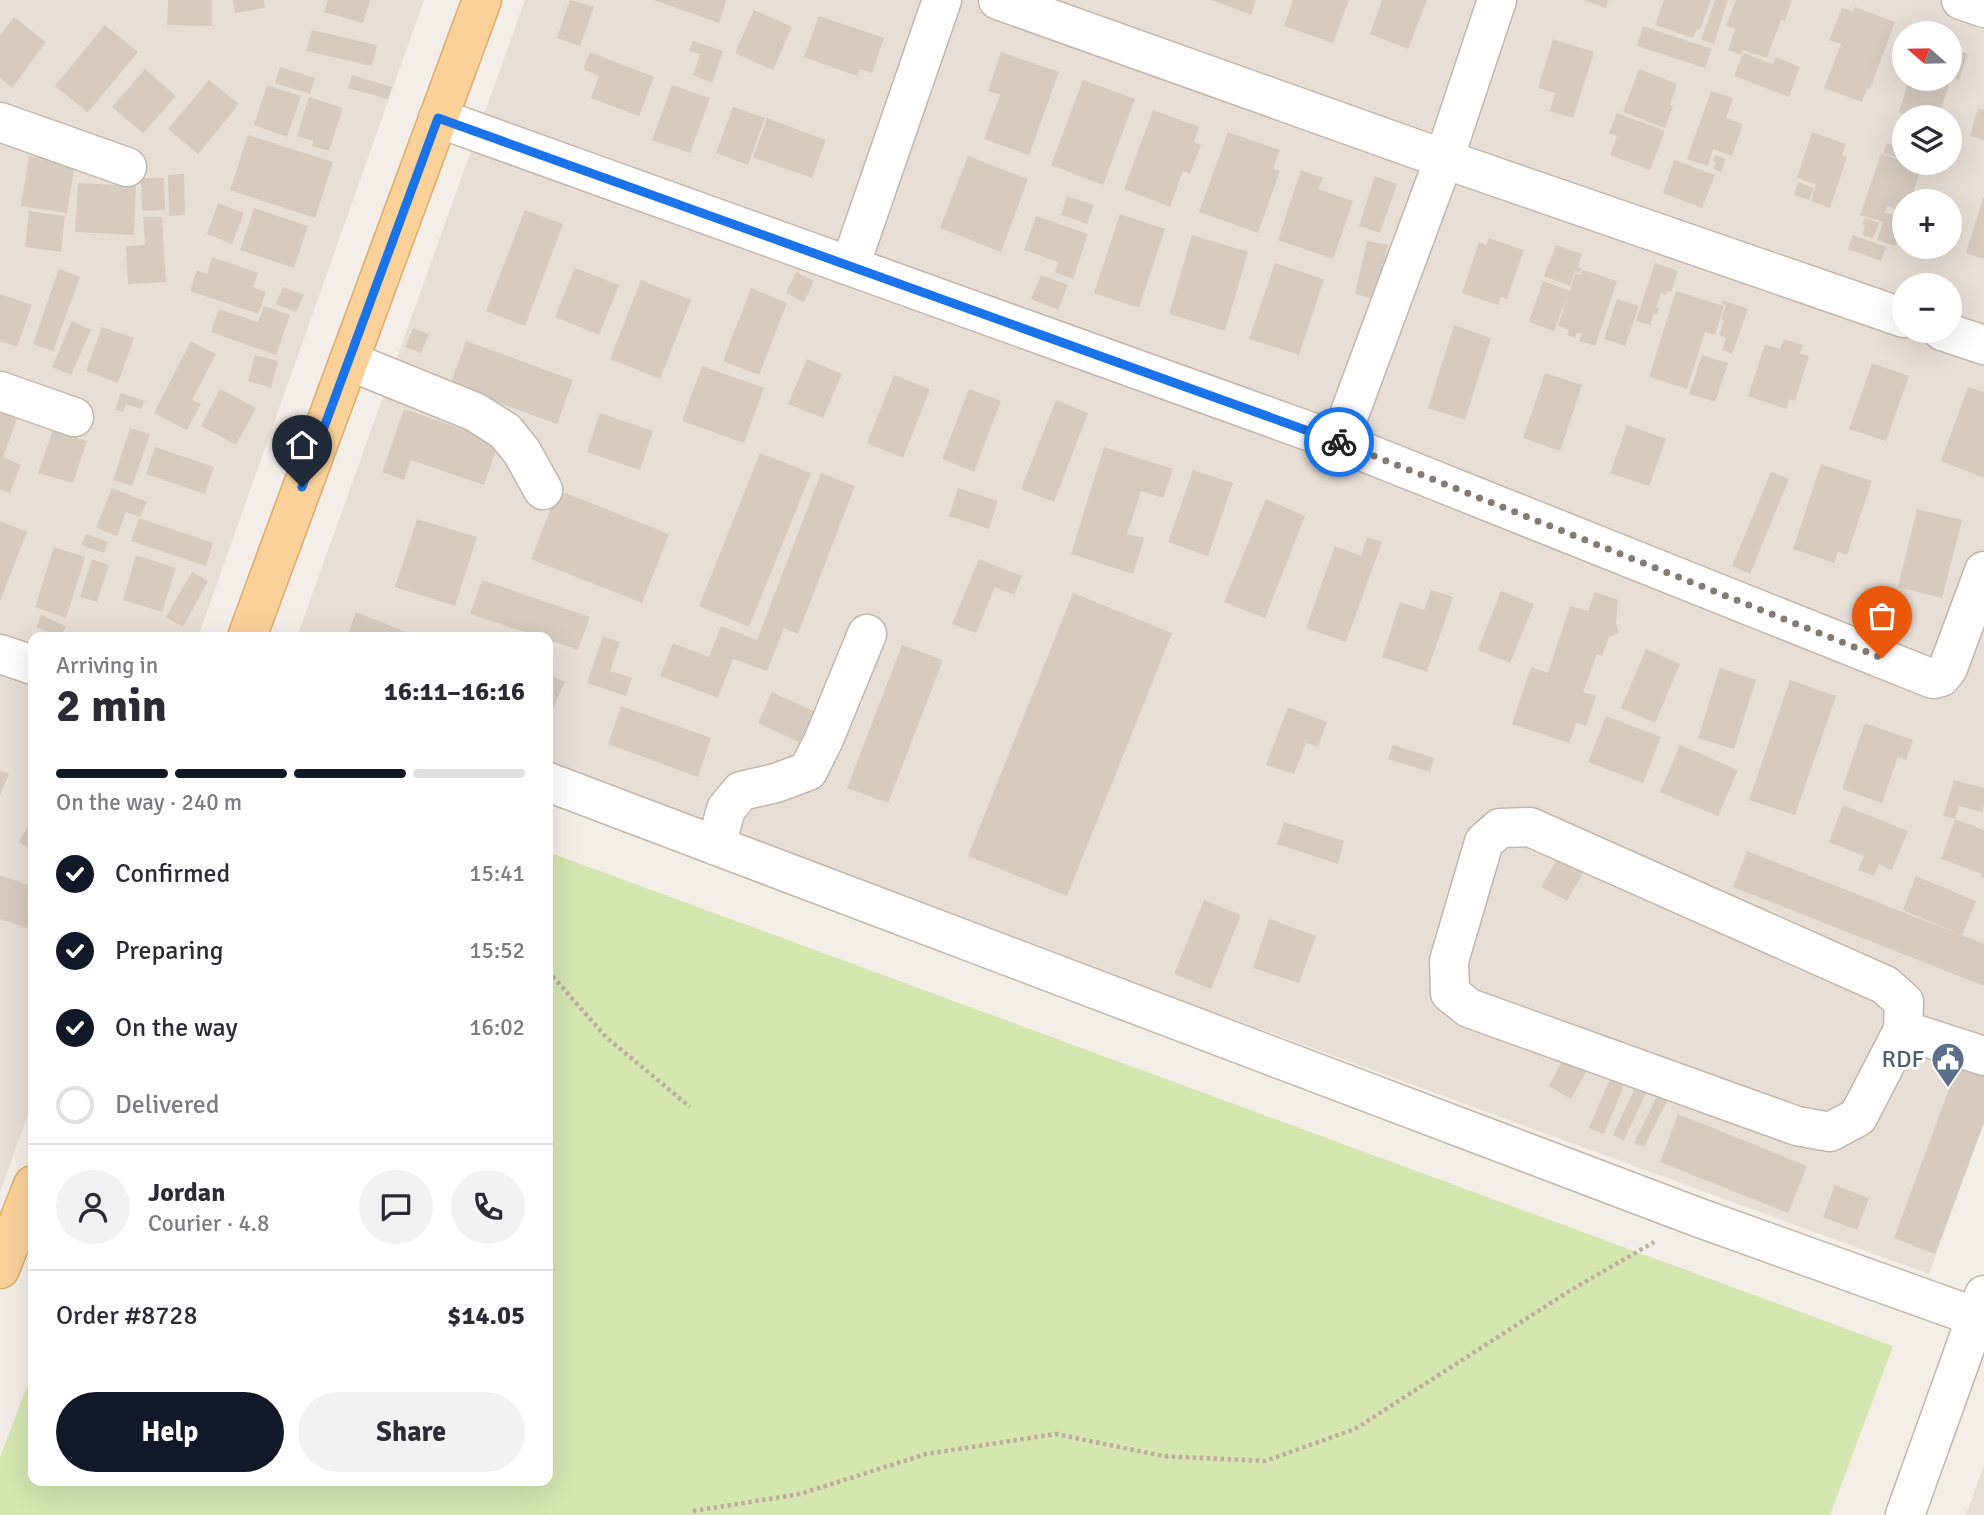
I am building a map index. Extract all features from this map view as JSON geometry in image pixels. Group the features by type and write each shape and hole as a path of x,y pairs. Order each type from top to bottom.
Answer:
{"main road":[{"path":"249,632 482,0"},
{"path":"0,1269 28,1198"}],"street":[{"path":"850,266 943,0"},
{"path":"998,0 1444,159 1892,313"},
{"path":"1339,442 1444,159 1497,0"},
{"path":"1961,0 1984,8"},
{"path":"438,118 1339,442 1933,679 1941,677 1948,668 1984,571"},
{"path":"0,122 127,167"},
{"path":"1962,338 1984,345"},
{"path":"349,361 475,412 505,431 522,452 543,490"},
{"path":"0,391 74,417"},
{"path":"716,846 726,809 741,791 776,783 808,771 867,634"},
{"path":"0,654 28,663"},
{"path":"553,784 1697,1217 1980,1306 1905,1515"},
{"path":"1530,827 1873,979 1885,985 1904,1002 1903,1030 1858,1117 1830,1132 1797,1126 1469,1008 1450,993 1449,961 1484,842 1500,828 1530,827"},
{"path":"1903,1030 1984,1056"}],"path":[{"path":"553,977 606,1037 690,1107"},
{"path":"693,1511 800,1494 926,1454 1056,1434 1163,1456 1265,1461 1355,1429 1570,1290 1697,1217"}],"shaded area":[{"path":"0,0 424,0 200,632 28,632 28,1114 0,1193"},
{"path":"525,0 1984,0 1984,1123 1929,1274 553,770 553,632 299,632"},
{"path":"1984,1465 1984,1515 1966,1515"}],"green space":[{"path":"553,854 1893,1346 1830,1515 0,1515 0,1457 28,1384 28,1486 553,1486"}],"building":[{"path":"168,0 212,0 212,26 167,25"},
{"path":"233,0 264,0 265,8 235,13"},
{"path":"328,0 370,0 363,23 324,12"},
{"path":"570,0 594,7 580,46 557,38"},
{"path":"654,0 723,0 726,1 719,23"},
{"path":"1212,0 1256,0 1251,15"},
{"path":"1293,0 1349,0 1333,43 1284,26"},
{"path":"1382,0 1427,0 1408,49 1370,34"},
{"path":"1584,0 1609,0 1606,8"},
{"path":"1664,0 1711,0 1700,30 1697,29 1693,38 1655,25"},
{"path":"1715,0 1728,0 1714,44 1701,40"},
{"path":"1736,0 1792,0 1785,21 1781,20 1767,58 1743,50 1741,55 1728,50 1735,29 1726,26"},
{"path":"1855,7 1892,21 1892,30 1870,89 1867,88 1862,102 1824,88 1841,44 1829,40 1842,8 1853,12"},
{"path":"754,10 792,27 773,70 735,53"},
{"path":"819,16 884,38 872,73 860,69 857,76 804,57"},
{"path":"14,17 46,42 12,88 0,78 0,35"},
{"path":"105,25 138,52 88,112 55,86"},
{"path":"1643,26 1712,49 1705,68 1637,46"},
{"path":"312,30 377,45 372,66 306,51"},
{"path":"1553,39 1594,52 1573,118 1550,111 1555,93 1538,88"},
{"path":"693,41 723,51 712,83 693,75 700,54 689,51"},
{"path":"590,52 654,77 639,116 591,98 599,76 583,69"},
{"path":"1001,52 1059,72 1029,155 984,139 1000,95 988,91"},
{"path":"1962,52 1968,54 1962,71"},
{"path":"1743,53 1773,64 1775,57 1800,67 1789,97 1734,76"},
{"path":"280,67 315,78 310,94 275,83"},
{"path":"145,69 176,96 143,133 112,107"},
{"path":"1639,69 1677,84 1665,128 1623,112"},
{"path":"352,75 392,87 388,99 348,88"},
{"path":"209,80 239,104 198,154 168,129"},
{"path":"1083,80 1135,99 1103,185 1051,165"},
{"path":"267,85 301,96 287,137 254,125"},
{"path":"672,85 710,98 690,153 652,140"},
{"path":"1711,91 1733,98 1726,118 1743,124 1732,156 1713,149 1708,166 1687,159"},
{"path":"1905,91 1947,91 1942,105 1901,105"},
{"path":"309,97 343,108 329,151 312,146 314,141 297,136"},
{"path":"733,107 765,118 748,165 716,153"},
{"path":"1978,108 1984,110 1984,140 1970,136"},
{"path":"1153,110 1199,127 1194,142 1201,145 1190,174 1183,171 1170,207 1124,189"},
{"path":"1617,113 1665,131 1650,170 1610,155 1617,136 1609,133"},
{"path":"767,118 826,140 812,178 753,157"},
{"path":"1228,132 1280,150 1273,169 1280,171 1258,233 1199,212"},
{"path":"1812,132 1846,144 1842,155 1847,157 1830,208 1811,201 1816,184 1797,178"},
{"path":"248,135 333,162 315,218 230,190"},
{"path":"1887,143 1892,145 1892,156 1883,153"},
{"path":"1881,154 1892,157 1892,175 1919,175 1914,189 1892,189 1892,208 1887,206 1885,213 1892,215 1892,245 1877,240 1883,222 1860,215"},
{"path":"1715,155 1726,159 1721,172 1713,169"},
{"path":"29,156 75,163 67,213 21,206"},
{"path":"968,156 1028,179 1001,252 940,228"},
{"path":"1674,160 1715,175 1702,208 1663,193"},
{"path":"1301,170 1323,178 1318,189 1353,201 1333,259 1278,240"},
{"path":"184,174 185,215 169,216 168,175"},
{"path":"1375,176 1397,184 1380,233 1359,226"},
{"path":"141,178 164,178 165,210 142,211"},
{"path":"1798,182 1814,188 1809,200 1794,195"},
{"path":"78,183 136,186 134,235 75,232"},
{"path":"1067,196 1094,205 1087,224 1061,215"},
{"path":"1984,198 1984,259 1966,253"},
{"path":"218,203 244,213 232,244 207,234"},
{"path":"254,208 308,226 294,268 240,250"},
{"path":"525,210 563,224 525,326 486,311"},
{"path":"29,211 65,216 61,252 25,247"},
{"path":"1120,214 1165,229 1139,308 1094,293"},
{"path":"1036,216 1088,234 1073,279 1055,272 1058,262 1024,250"},
{"path":"143,217 162,217 166,282 128,284 126,246 145,245"},
{"path":"1865,218 1879,223 1873,238 1862,235"},
{"path":"1192,235 1248,252 1225,331 1169,314"},
{"path":"1853,235 1886,247 1881,261 1848,249"},
{"path":"1489,238 1524,250 1507,299 1501,297 1498,305 1462,293 1479,242 1486,245"},
{"path":"1367,241 1388,245 1375,299 1355,294"},
{"path":"1556,245 1582,254 1578,267 1582,269 1581,273 1575,271 1570,286 1544,276"},
{"path":"212,257 258,273 253,287 266,292 258,314 190,291 197,270 207,274"},
{"path":"1275,263 1324,279 1299,355 1249,339"},
{"path":"1655,263 1678,271 1671,292 1668,291 1666,295 1661,293 1656,307 1659,308 1657,315 1654,313 1650,325 1636,321"},
{"path":"575,268 619,285 599,335 555,317"},
{"path":"59,269 80,277 53,351 33,344"},
{"path":"1583,270 1617,281 1595,346 1579,341 1582,334 1577,333 1575,338 1567,335 1569,330 1558,326 1568,295 1554,331 1529,322 1543,281 1570,291 1575,273 1581,275"},
{"path":"796,272 814,281 804,302 786,293"},
{"path":"1041,275 1068,285 1058,310 1031,299"},
{"path":"641,280 691,300 660,379 610,359"},
{"path":"283,287 304,295 296,312 276,304"},
{"path":"751,288 787,303 759,375 723,361"},
{"path":"1676,291 1724,306 1715,335 1705,332 1687,389 1649,377"},
{"path":"0,294 32,305 17,347 0,341"},
{"path":"1617,299 1639,306 1625,346 1604,339"},
{"path":"1723,300 1748,309 1732,354 1722,350 1726,338 1719,335 1726,305 1721,304"},
{"path":"264,306 290,315 276,355 211,332 219,309 258,322"},
{"path":"72,321 91,330 71,375 52,367"},
{"path":"1454,325 1491,338 1465,420 1428,408"},
{"path":"102,327 134,338 118,383 86,371"},
{"path":"413,328 429,334 421,353 405,347"},
{"path":"1784,339 1803,345 1800,353 1809,356 1795,401 1790,399 1786,409 1748,396 1765,344 1780,349"},
{"path":"191,341 216,354 192,400 201,404 187,430 154,413"},
{"path":"466,341 573,380 557,424 450,385"},
{"path":"255,355 278,361 271,388 248,381"},
{"path":"1702,355 1728,363 1715,402 1689,394"},
{"path":"807,359 842,374 823,418 788,404"},
{"path":"1872,363 1909,376 1886,441 1849,429"},
{"path":"702,366 764,388 744,443 682,421"},
{"path":"1545,373 1582,385 1560,451 1523,438"},
{"path":"894,375 930,389 903,458 867,443"},
{"path":"1968,387 1984,392 1984,478 1941,461"},
{"path":"220,389 256,408 236,445 201,426"},
{"path":"969,389 1001,401 974,472 942,459"},
{"path":"121,393 145,401 141,409 126,404 123,412 115,410"},
{"path":"1056,400 1088,413 1054,502 1021,489"},
{"path":"404,409 499,442 484,485 411,460 404,480 382,472"},
{"path":"0,412 17,419 3,457 21,465 10,493 0,489"},
{"path":"600,413 653,431 640,470 587,452"},
{"path":"1627,425 1666,439 1649,486 1610,473"},
{"path":"130,428 150,434 132,486 113,480"},
{"path":"53,430 87,441 73,483 38,473"},
{"path":"155,447 214,467 205,494 146,474"},
{"path":"1104,447 1173,469 1163,498 1141,491 1127,534 1144,538 1133,574 1071,554"},
{"path":"760,453 811,473 749,627 699,606"},
{"path":"1821,464 1872,481 1847,555 1838,552 1834,563 1793,549"},
{"path":"1193,470 1233,483 1208,556 1168,542"},
{"path":"1771,472 1789,479 1750,574 1732,566"},
{"path":"821,473 855,486 798,634 784,628 767,671 733,659 718,698 660,676 673,643 709,657 721,626 757,640"},
{"path":"112,488 147,502 140,517 126,512 117,536 96,528"},
{"path":"958,488 998,501 989,529 949,516"},
{"path":"558,490 669,534 642,603 531,559"},
{"path":"1266,499 1305,516 1265,618 1224,602"},
{"path":"1917,509 1962,520 1942,598 1898,587"},
{"path":"139,518 213,543 206,566 131,541"},
{"path":"417,519 477,537 455,606 395,587"},
{"path":"0,521 27,532 0,601"},
{"path":"86,534 108,542 104,553 81,545"},
{"path":"1367,537 1382,542 1346,642 1306,628 1335,546 1361,556"},
{"path":"54,547 85,557 66,618 35,607"},
{"path":"136,555 176,568 162,612 123,600"},
{"path":"92,559 109,565 97,602 80,597"},
{"path":"979,559 1022,576 1014,595 995,587 976,633 952,624"},
{"path":"192,572 208,581 183,627 166,617"},
{"path":"482,580 590,617 578,650 553,642 553,632 524,632 470,614"},
{"path":"1431,590 1453,597 1427,672 1382,657 1400,602 1424,610"},
{"path":"1501,591 1534,604 1510,663 1478,650"},
{"path":"1595,592 1618,600 1616,623 1619,633 1609,637 1602,656 1597,654 1583,692 1596,696 1586,726 1576,723 1569,743 1512,724 1531,667 1548,673 1570,606 1588,611"},
{"path":"1073,593 1172,633 1067,896 968,856"},
{"path":"356,612 406,632 349,632"},
{"path":"41,615 66,626 63,632 48,632 36,627"},
{"path":"603,636 620,642 610,671 632,678 626,696 587,683"},
{"path":"902,645 943,660 888,803 847,788"},
{"path":"1646,649 1680,664 1655,723 1621,708"},
{"path":"1720,668 1756,680 1734,749 1698,738"},
{"path":"553,676 565,682 553,709"},
{"path":"1790,680 1836,696 1795,815 1749,800"},
{"path":"772,692 821,715 807,746 758,723"},
{"path":"621,706 711,738 698,777 608,744"},
{"path":"1288,707 1327,722 1318,747 1306,743 1294,774 1266,765"},
{"path":"1606,716 1661,737 1643,783 1588,762"},
{"path":"1865,723 1913,740 1906,760 1898,757 1882,803 1842,789"},
{"path":"1393,745 1434,758 1430,772 1388,759"},
{"path":"1680,745 1738,770 1718,816 1660,792"},
{"path":"0,770 9,774 0,795"},
{"path":"1954,780 1984,788 1982,812 1959,806 1955,819 1943,816"},
{"path":"1843,805 1908,831 1892,870 1879,864 1874,876 1858,870 1864,856 1829,842"},
{"path":"1955,819 1984,830 1984,878 1981,877 1982,874 1941,859"},
{"path":"1284,822 1344,841 1338,864 1277,844"},
{"path":"28,826 28,848 19,842"},
{"path":"1747,851 1959,934 1903,910 1916,876 1976,901 1962,935 1984,944 1984,986 1733,887"},
{"path":"1558,857 1584,871 1567,901 1541,887"},
{"path":"0,875 28,885 28,928 0,919"},
{"path":"1204,900 1241,915 1211,989 1174,974"},
{"path":"1269,919 1316,936 1299,983 1253,968"},
{"path":"1569,1048 1593,1060 1571,1099 1549,1086"},
{"path":"1958,1065 1984,1075 1984,1123 1935,1254 1894,1238"},
{"path":"1612,1074 1626,1080 1604,1134 1589,1128"},
{"path":"1641,1075 1652,1080 1624,1140 1613,1135"},
{"path":"1661,1088 1671,1093 1644,1147 1634,1143"},
{"path":"1678,1114 1807,1166 1788,1213 1660,1162"},
{"path":"1835,1185 1869,1198 1857,1230 1823,1217"}],"way so far":[{"path":"1339,442 1882,658"}],"place":[{"name":"RDF","path":"1948,1089"}],"route":[{"path":"302,487 438,118 1339,442"}]}
